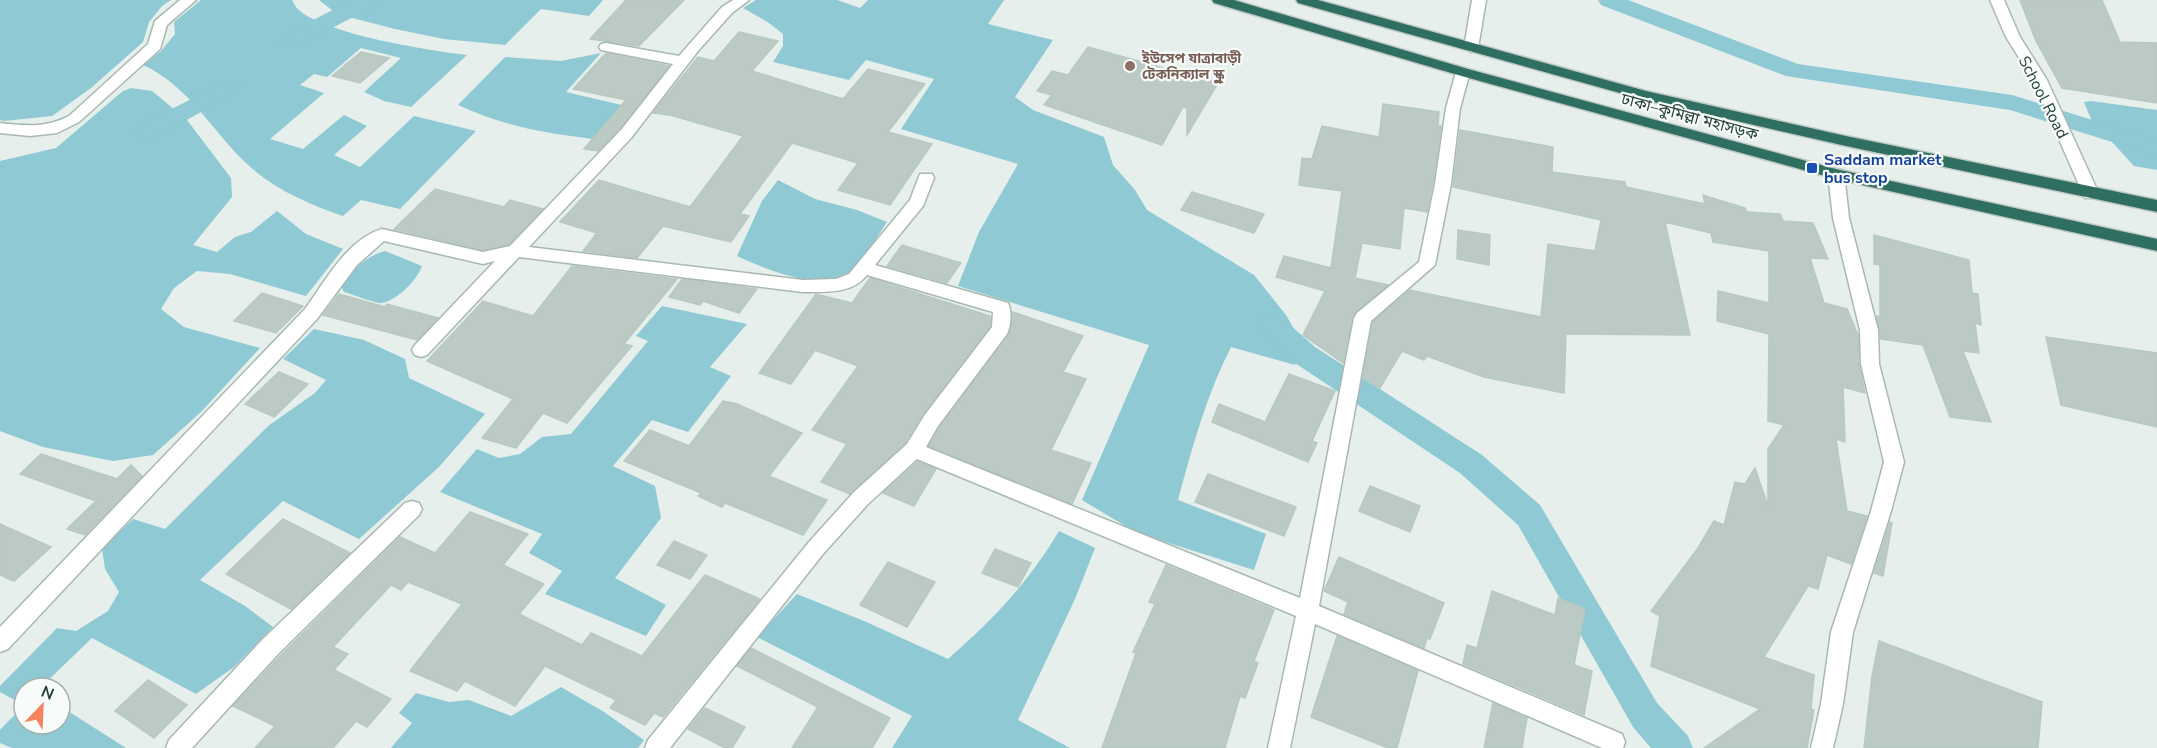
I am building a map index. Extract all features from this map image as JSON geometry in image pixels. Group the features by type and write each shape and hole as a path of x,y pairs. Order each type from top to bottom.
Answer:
{"highway":[{"name":"ঢাকা–কুমিল্লা মহাসড়ক","path":"1219,0 1463,72 1836,174 2157,245"},
{"name":"ঢাকা–কুমিল্লা মহাসড়ক","path":"1303,0 1645,95 2091,194 2157,206"}],"street":[{"path":"0,128 30,130 57,128 74,119 154,46 160,24 189,0"},
{"path":"421,350 626,134 683,61 727,10 742,0"},
{"path":"1471,48 1479,0"},
{"name":"School Road","path":"1997,0 2013,37 2040,80 2091,194"},
{"path":"606,47 683,61"},
{"path":"1279,748 1363,318 1427,265 1443,184 1453,108 1463,72"},
{"path":"1822,748 1832,704 1842,632 1881,511 1894,462 1870,364 1869,330 1841,218 1836,174"},
{"path":"0,642 311,314 349,261 366,244 382,235 483,258 515,251 803,286 837,285 855,278 866,268 917,202 926,178"},
{"path":"656,748 816,548 861,498 914,450 931,421 1001,329 1002,308 866,268"},
{"path":"914,450 1307,611 1614,742"},
{"path":"177,748 270,647 412,509"}],"water":[{"path":"0,0 171,0 162,6 149,22 143,42 91,88 52,116 4,121 0,120"},
{"path":"201,0 292,0 300,11 314,20 355,34 467,55 411,107 384,101 364,92 401,58 361,48 327,77 314,74 300,85 324,93 270,139 303,149 344,115 367,126 334,155 360,167 414,116 476,131 400,209 361,200 343,216 304,201 268,181 246,163 186,96 173,84 143,65 161,51 175,34 174,22"},
{"path":"319,0 603,0 589,16 541,9 505,45 444,39 395,29 337,14"},
{"path":"756,0 837,0 860,8 868,0 1004,0 988,24 1053,40 1015,97 1033,110 1104,137 1113,165 1135,190 1147,210 1254,275 1286,315 1302,343 1295,365 1231,347 1207,403 1178,500 1266,534 1254,570 1137,533 1082,500 1149,345 958,286 979,232 1018,164 901,129 934,79 866,60 849,80 773,62 783,46 783,34 743,8"},
{"path":"601,53 566,92 630,107 593,139 524,128 458,105 505,57 561,61"},
{"path":"131,88 152,91 187,120 231,178 232,197 193,245 217,252 235,237 251,232 277,211 306,234 343,249 306,296 230,274 197,271 174,288 161,309 184,327 260,348 201,412 153,455 113,461 43,447 0,431 0,161 56,148 123,91"},
{"path":"2084,102 2157,110 2157,170 2134,166 2091,119"},
{"path":"778,180 815,199 857,210 887,222 861,260 844,276 833,280 805,279 761,266 737,256 762,201"},
{"path":"385,251 422,266 406,289 381,303 344,292 341,286 355,269 365,260"},
{"path":"662,306 747,324 710,367 731,376 688,432 652,420 613,466 655,486 661,518 615,578 666,605 646,636 545,594 562,571 529,553 542,534 440,492 477,449 499,458 520,454 542,437 571,434 648,341 636,336"},
{"path":"314,329 364,340 405,359 409,378 485,414 439,467 359,539 283,501 200,580 245,606 273,627 234,667 196,694 92,638 52,676 12,676 12,698 0,692 0,686 57,628 76,631 108,611 119,592 105,569 102,548 133,519 165,529 268,426 315,393 326,380 283,359"},
{"path":"1059,531 1095,548 1075,599 1018,720 1070,748 892,748 912,716 757,637 797,594 948,659 1009,600"},
{"path":"561,687 604,712 644,740 638,748 391,748 412,723 399,713 416,693 449,702 469,700 511,716"},
{"path":"72,714 126,748 12,748 0,743 0,730 12,718 12,736 72,736"}],"building":[{"path":"626,0 684,0 639,46 590,39"},
{"path":"2020,0 2102,0 2120,42 2157,43 2157,103 2062,88 2036,41"},
{"path":"739,32 778,41 752,71 843,99 868,69 925,84 888,132 932,144 890,205 838,190 858,163 792,143 740,214 749,216 731,242 663,226 637,258 583,251 597,233 560,222 599,180 690,207 743,136 670,115 653,113 698,57 714,61"},
{"path":"1088,47 1218,83 1187,135 1187,108 1183,107 1162,145 1044,105 1052,95 1037,91 1052,71 1068,75"},
{"path":"361,52 389,58 360,83 332,76"},
{"path":"606,53 669,66 619,129 598,151 584,149 626,100 573,89"},
{"path":"1383,104 1439,112 1438,126 1441,126 1433,182 1427,212 1404,208 1400,249 1362,243 1355,278 1388,285 1356,311 1352,317 1343,363 1303,335 1325,291 1276,277 1284,256 1331,268 1342,191 1299,185 1302,158 1312,159 1322,126 1379,137"},
{"path":"1460,130 1553,147 1552,172 1625,182 1626,187 1705,204 1703,195 1745,208 1747,212 1780,214 1783,221 1813,223 1828,259 1810,258 1824,303 1847,309 1858,335 1859,364 1865,393 1843,387 1845,442 1836,439 1847,511 1867,516 1851,564 1827,555 1818,589 1808,586 1764,657 1814,675 1811,709 1814,710 1807,748 1704,748 1760,709 1651,666 1660,616 1651,611 1698,548 1714,521 1724,525 1735,482 1745,484 1755,468 1768,506 1768,449 1784,425 1768,421 1769,334 1717,321 1718,291 1769,303 1769,251 1713,242 1711,233 1665,222 1690,335 1566,334 1564,393 1484,377 1427,356 1424,360 1402,351 1380,388 1363,377 1373,322 1410,290 1541,317 1548,244 1595,251 1601,220 1453,187"},
{"path":"435,189 504,207 510,200 543,209 509,244 483,250 394,229"},
{"path":"1192,192 1264,214 1254,233 1181,210"},
{"path":"1458,230 1490,235 1489,265 1457,259"},
{"path":"1874,235 1969,260 1972,293 1978,294 1981,325 1975,323 1979,353 1963,351 1991,422 1950,417 1923,345 1881,339 1877,316 1880,317 1880,265 1874,264"},
{"path":"902,245 961,263 947,283 887,266"},
{"path":"572,266 677,279 624,344 632,346 567,423 543,413 516,448 482,438 513,399 427,361 483,301 533,316"},
{"path":"870,278 990,316 990,326 922,415 905,443 850,494 821,482 847,444 812,430 858,366 815,350 791,384 759,373 816,294 852,303"},
{"path":"682,279 757,289 739,313 703,301 700,305 669,297"},
{"path":"262,293 303,306 276,333 234,321"},
{"path":"339,294 438,318 417,340 323,315"},
{"path":"1013,312 1083,336 1063,372 1086,379 1051,450 1091,463 1072,504 929,446 940,427 1009,335"},
{"path":"2046,337 2157,353 2157,427 2061,405"},
{"path":"279,372 308,384 274,417 245,404"},
{"path":"1289,374 1335,391 1312,441 1317,443 1308,462 1212,422 1219,404 1265,422"},
{"path":"723,401 737,404 802,433 769,476 827,500 803,535 725,503 722,507 698,496 701,493 624,461 650,430 689,446"},
{"path":"41,454 117,479 131,465 142,476 85,535 67,529 96,501 20,474"},
{"path":"917,462 936,469 914,506 883,493"},
{"path":"1208,474 1296,507 1284,536 1195,502"},
{"path":"1370,486 1420,506 1410,532 1359,511"},
{"path":"470,512 528,534 503,565 544,584 519,614 582,645 591,633 642,656 705,575 760,599 663,717 654,713 645,725 610,708 616,700 545,666 515,706 465,681 457,691 410,671 462,604 408,582 401,590 391,585 333,647 348,654 334,670 391,699 367,727 356,721 333,748 255,748 275,726 233,706 400,537 435,553"},
{"path":"283,519 350,553 291,609 226,574"},
{"path":"1890,522 1892,523 1883,576 1874,573"},
{"path":"0,524 51,547 14,581 0,575"},
{"path":"674,541 707,555 690,579 657,565"},
{"path":"995,549 1031,563 1018,587 982,573"},
{"path":"1339,557 1444,603 1430,639 1427,638 1424,648 1344,614 1348,602 1324,591"},
{"path":"888,562 935,582 907,627 860,605"},
{"path":"1166,565 1274,610 1254,661 1258,663 1245,698 1240,696 1225,748 1102,748 1136,653 1133,652 1155,604 1149,602"},
{"path":"1492,591 1555,615 1558,598 1585,609 1574,665 1592,671 1584,715 1463,664 1467,645 1477,648"},
{"path":"1337,636 1418,671 1397,748 1388,748 1311,717"},
{"path":"1879,641 2042,702 2038,748 1864,748 1872,676"},
{"path":"751,648 890,718 872,748 792,748 818,707 737,666"},
{"path":"148,680 187,705 154,738 115,711"},
{"path":"1493,703 1527,718 1522,748 1484,748"},
{"path":"705,708 745,727 732,748 725,748 688,729"}],"waterway":[{"path":"290,41 368,0"},
{"path":"1609,0 1794,71 2012,103 2157,148"},
{"path":"146,132 229,87"},
{"path":"1271,324 1305,355 1471,464 1529,515 1645,715 1675,748"}],"place":[{"name":"ইউসেপ যাত্রাবাড়ী টেকনিক্যাল স্কুল","path":"1130,66"},
{"name":"Saddam market bus stop","path":"1812,168"}]}
